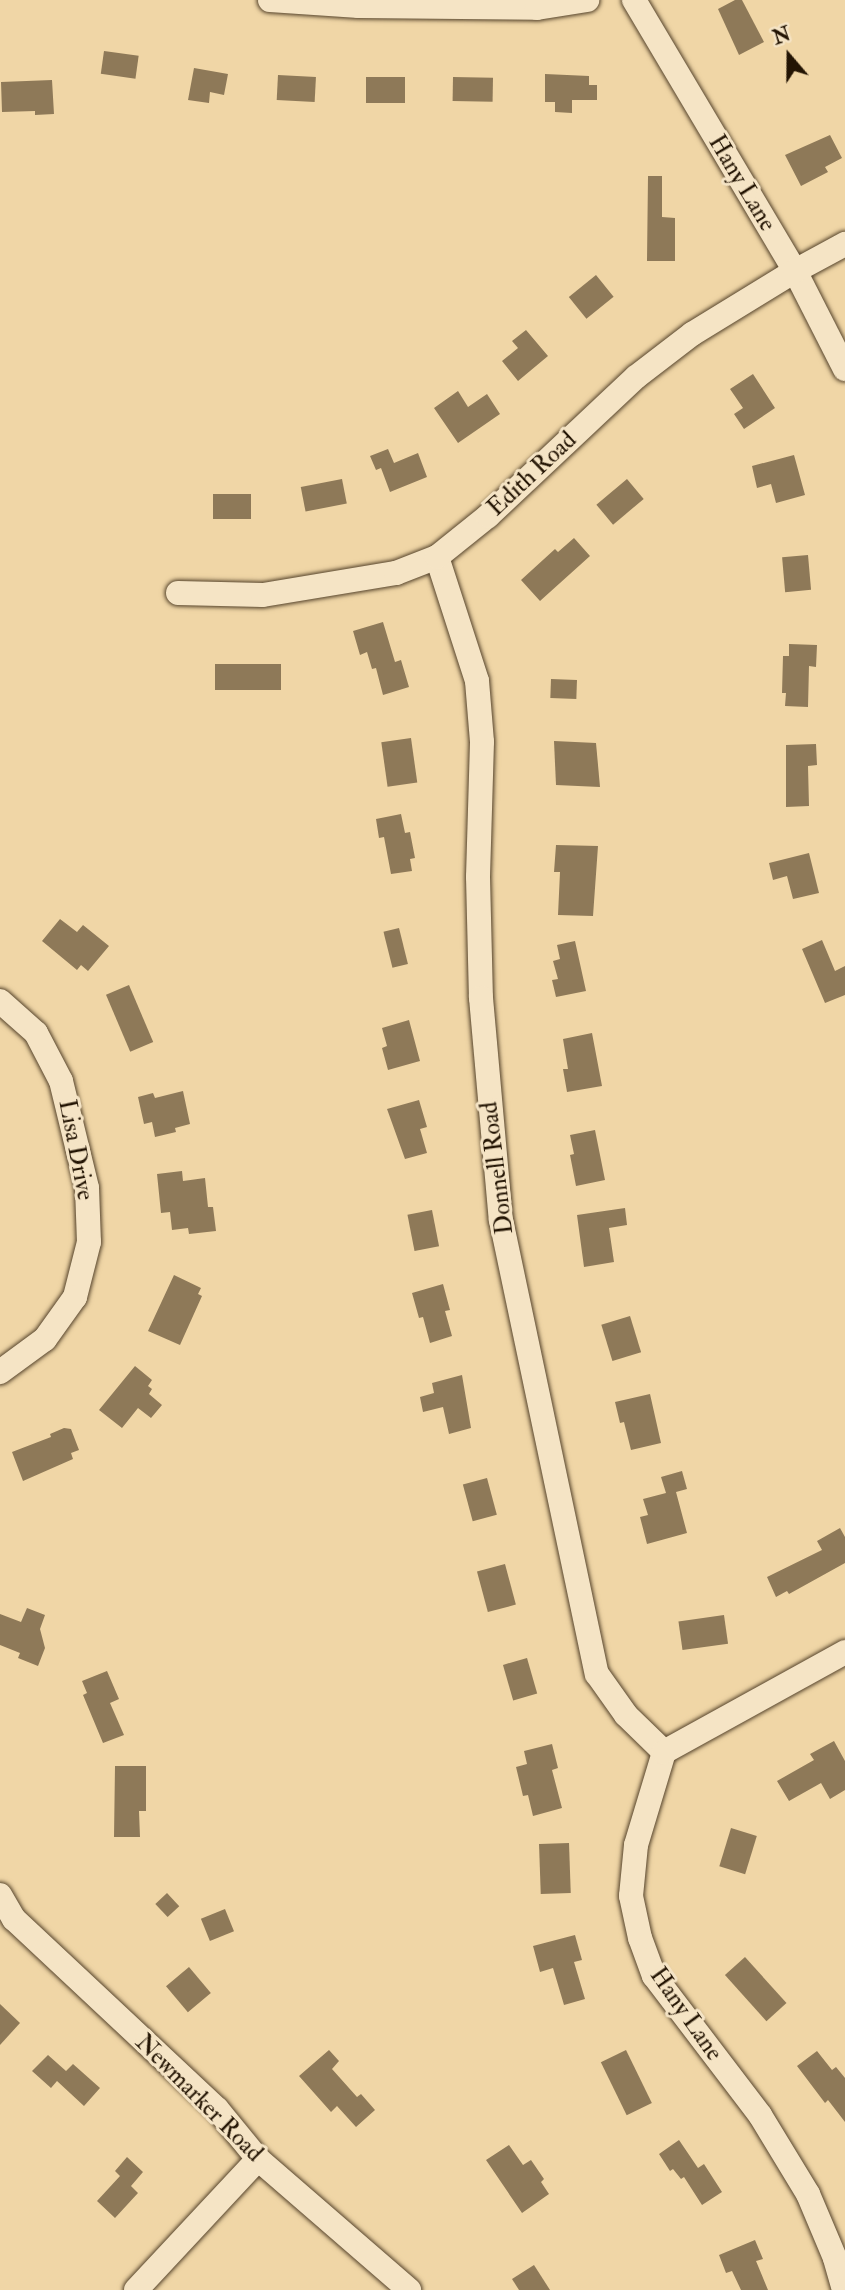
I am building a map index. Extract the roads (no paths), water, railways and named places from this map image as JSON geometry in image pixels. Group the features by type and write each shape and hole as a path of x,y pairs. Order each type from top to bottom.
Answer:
{"street":[{"path":"270,0 359,6 537,8 587,0"},
{"name":"Hany Lane","path":"634,0 795,271 845,369"},
{"name":"Edith Road","path":"178,593 276,593 396,573 437,557 488,516 636,377 692,334 845,244"},
{"name":"Donnell Road","path":"437,557 477,681 482,742 478,877 481,998 501,1220 597,1674 626,1715 664,1752"},
{"name":"Lisa Drive","path":"0,1001 36,1033 61,1081 87,1188 89,1242 75,1297 45,1339 0,1372"},
{"path":"664,1752 845,1652"},
{"name":"Hany Lane","path":"664,1752 636,1845 631,1896 640,1938 654,1976 760,2115 808,2194 835,2259 844,2290"},
{"name":"Newmarker Road","path":"0,1895 14,1919 217,2109 258,2159 410,2290"},
{"path":"136,2290 258,2159"}]}
